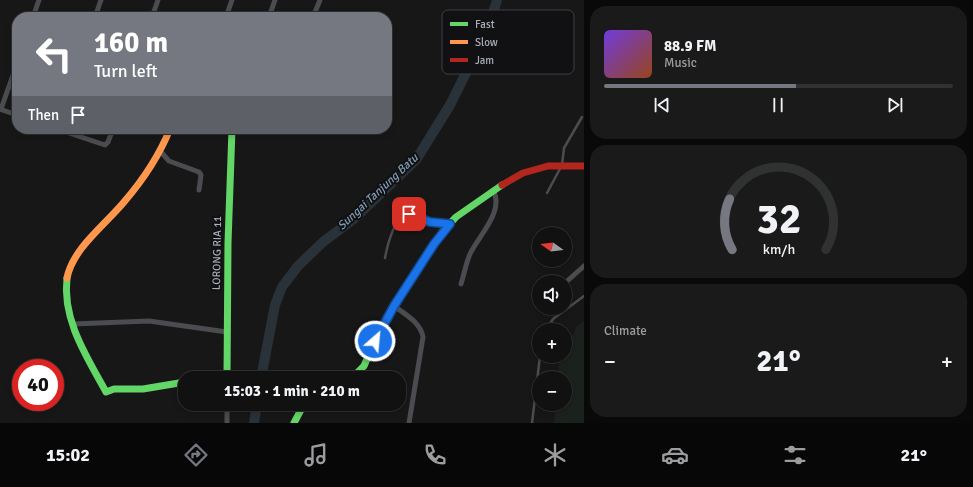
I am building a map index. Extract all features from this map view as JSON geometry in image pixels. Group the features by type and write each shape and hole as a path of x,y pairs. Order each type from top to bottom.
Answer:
{"street":[{"path":"35,12 39,0"},
{"path":"96,12 101,0"},
{"path":"154,12 158,0"},
{"path":"228,12 232,0"},
{"path":"271,12 275,0"},
{"path":"315,12 320,0"},
{"path":"12,78 1,109 12,113"},
{"path":"72,134 104,145 108,142 111,134"},
{"path":"168,134 161,152 117,212 71,263 67,280 67,291 70,315 78,339 106,392 114,389 143,389 178,383"},
{"name":"LORONG RIA 11","path":"227,371 232,134"},
{"path":"161,152 169,161 199,172 201,175 199,190"},
{"path":"359,371 364,366 379,331 394,306 434,244 450,224 493,190 523,173 543,167 562,165 584,166"},
{"path":"461,284 470,255 495,212 497,200 493,190"},
{"path":"572,277 584,266"},
{"path":"394,306 418,324 422,330 423,337 408,423"},
{"path":"73,324 149,321 227,332"},
{"path":"227,411 227,423"},
{"path":"294,423 300,411"}],"lane":[{"path":"547,193 562,165 564,148 582,117"},
{"path":"385,258 393,230 406,214 412,214 430,222 450,224"},
{"path":"551,323 554,319 584,296"},
{"path":"532,423 539,363"}],"shaded area":[{"path":"584,321 584,423 554,423 555,411 572,411 572,371 559,371 560,363 572,363 572,337 577,326"}],"waterway":[{"name":"Sungai Tanjung Batu","path":"494,10 497,0"},
{"name":"Sungai Tanjung Batu","path":"262,371 275,305 282,287 298,266 323,242 355,218 416,160 450,105 466,74"},
{"name":"Sungai Tanjung Batu","path":"254,423 256,411"}],"traffic: fast":[{"path":"227,371 228,243 232,134"},
{"path":"359,371 364,366 379,331 442,232 456,217 502,185"},
{"path":"67,278 66,294 72,323 84,352 106,392 114,389 143,389 178,383"},
{"path":"294,423 300,411"}],"traffic: slow":[{"path":"67,278 70,267 83,247 138,185 156,158 168,134"}],"traffic: jam":[{"path":"502,185 523,173 548,166 584,166"}],"route":[{"path":"375,341 379,331 394,306 442,232 450,224 430,222 409,214"}]}
